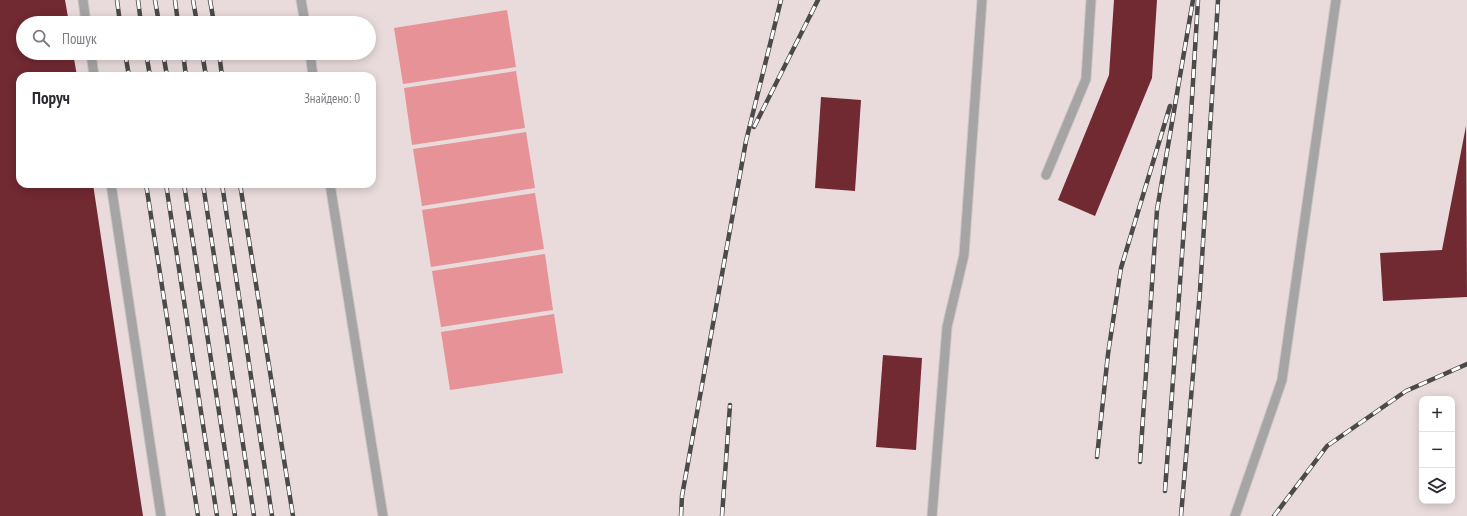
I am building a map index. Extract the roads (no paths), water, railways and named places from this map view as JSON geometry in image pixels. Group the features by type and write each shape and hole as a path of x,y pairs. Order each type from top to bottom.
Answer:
{"lane":[{"path":"83,0 85,16"},
{"path":"302,0 304,16"},
{"path":"932,516 947,327 964,255 982,0"},
{"path":"1046,175 1086,79 1091,0"},
{"path":"1235,516 1282,380 1336,0"},
{"path":"92,60 93,72"},
{"path":"311,60 312,72"},
{"path":"112,188 161,516"},
{"path":"331,188 383,516"}],"railway":[{"path":"117,0 119,16"},
{"path":"138,0 140,16"},
{"path":"155,0 158,16"},
{"path":"175,0 177,16"},
{"path":"193,0 196,16"},
{"path":"210,0 213,16"},
{"path":"681,516 682,496 746,141 781,0"},
{"path":"754,127 818,0"},
{"path":"1140,462 1157,210 1193,0"},
{"path":"1165,491 1185,213 1198,0"},
{"path":"1181,516 1200,291 1218,0"},
{"path":"126,60 128,72"},
{"path":"147,60 149,72"},
{"path":"164,60 166,72"},
{"path":"184,60 185,72"},
{"path":"203,60 205,72"},
{"path":"220,60 221,72"},
{"path":"1097,457 1108,354 1121,268 1170,106"},
{"path":"147,188 198,516"},
{"path":"167,188 217,516"},
{"path":"185,188 235,516"},
{"path":"204,188 254,516"},
{"path":"223,188 272,516"},
{"path":"241,188 293,516"},
{"path":"1274,516 1327,446 1406,391 1467,364"},
{"path":"722,516 730,405"}]}
